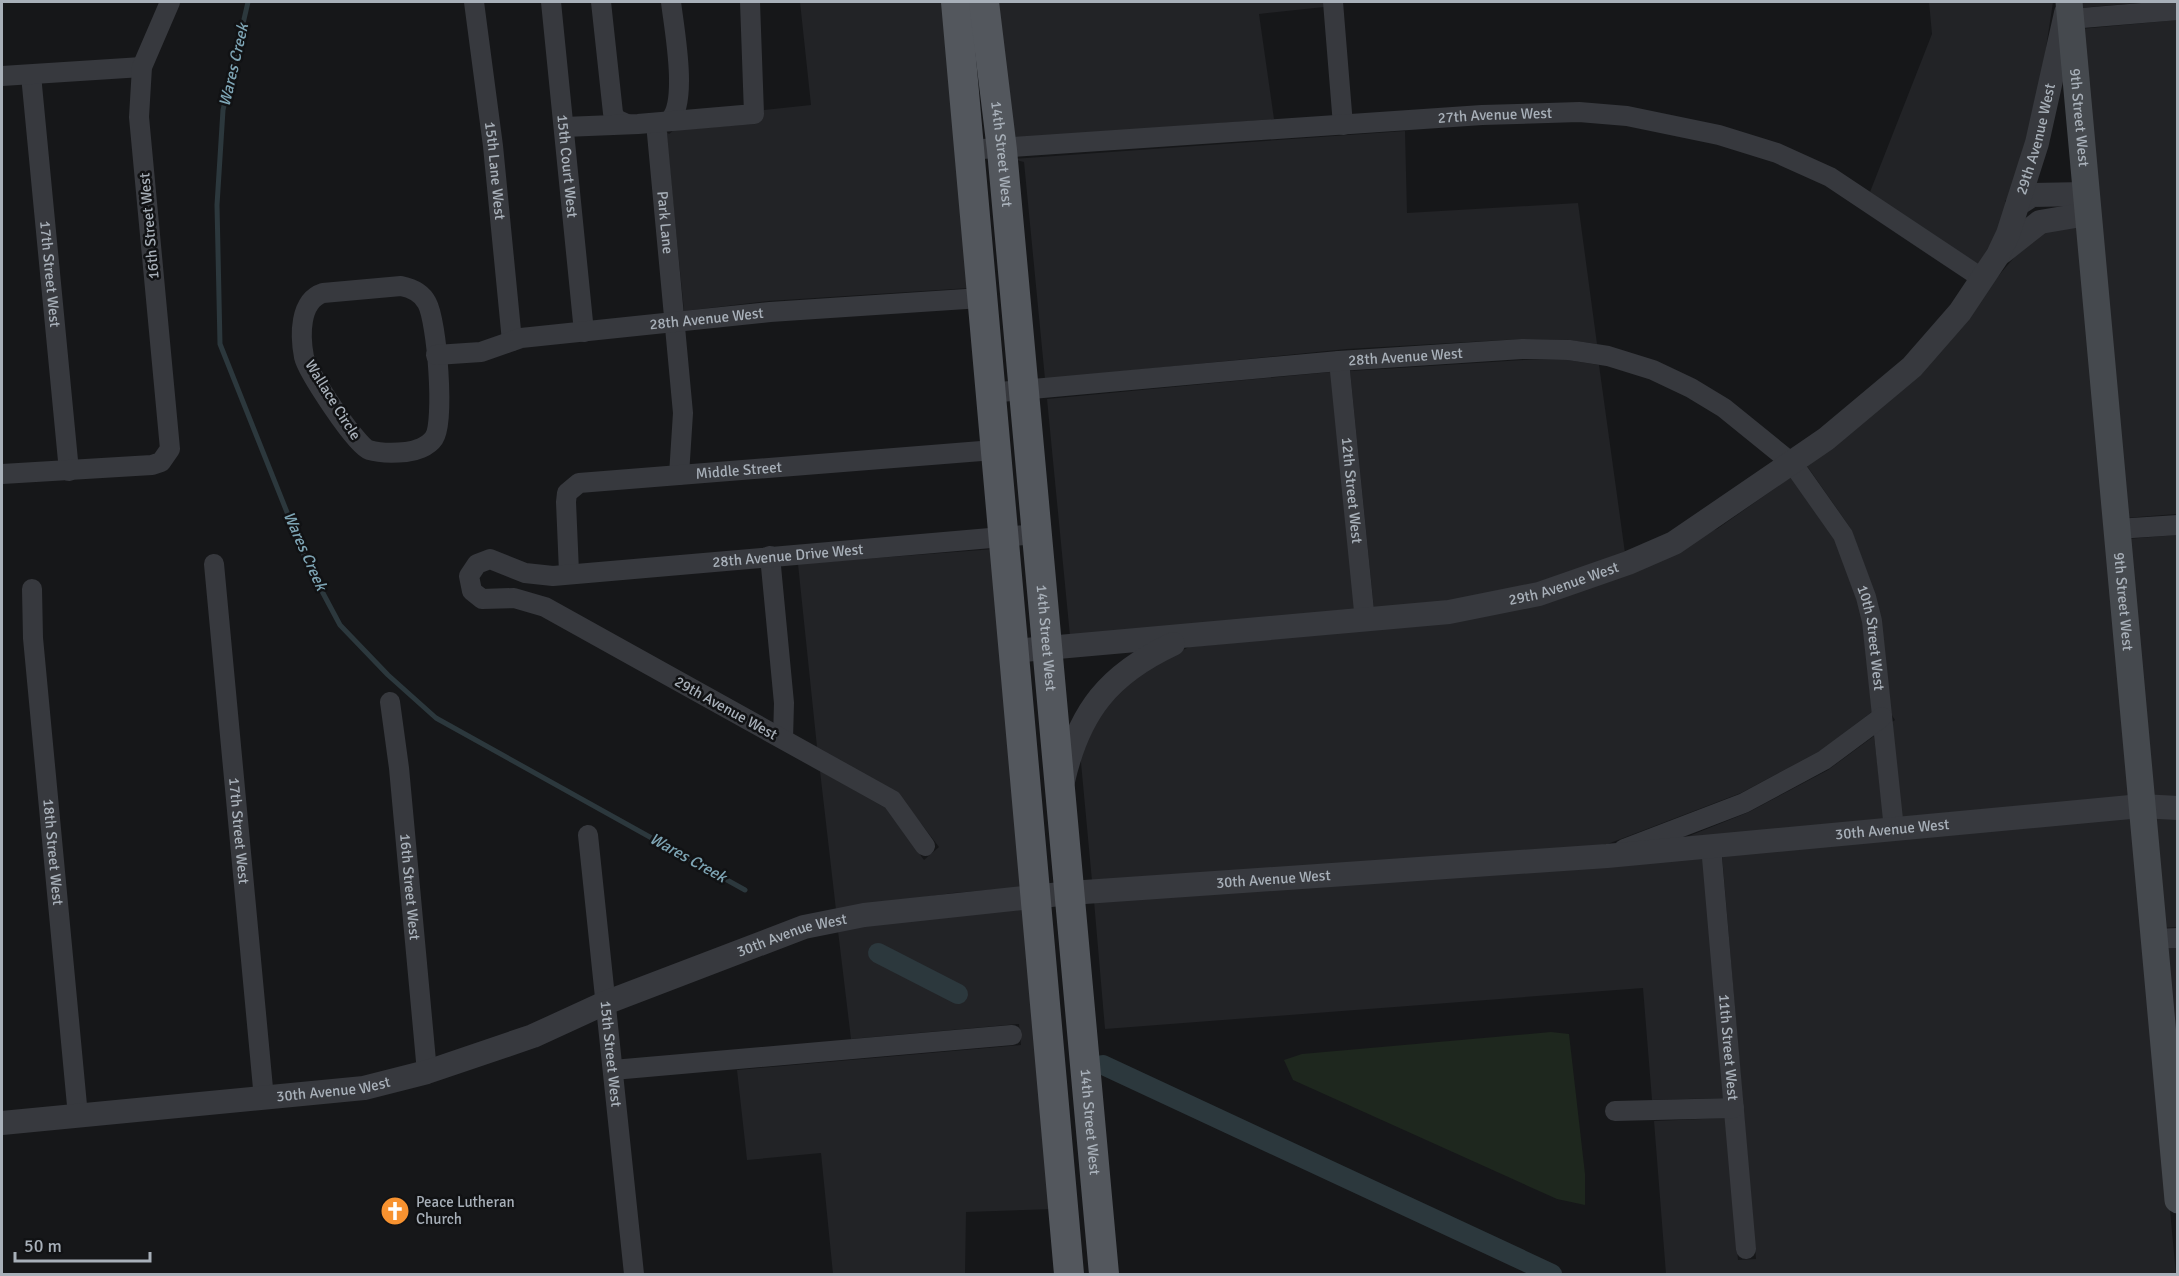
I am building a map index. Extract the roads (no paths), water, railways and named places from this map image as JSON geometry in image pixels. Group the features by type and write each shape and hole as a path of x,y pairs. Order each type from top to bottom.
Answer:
{"main road":[{"path":"956,2 1069,1275"},
{"name":"14th Street West","path":"984,2 1002,150 1104,1275"},
{"name":"9th Street West","path":"2069,8 2141,806 2166,939 2178,1200"}],"street":[{"name":"16th Street West","path":"69,471 153,465 167,456 170,449 139,117 142,67 171,2"},
{"name":"15th Lane West","path":"474,2 493,146 512,341"},
{"name":"15th Court West","path":"551,2 584,332"},
{"path":"601,2 613,113 616,119 627,124"},
{"path":"663,121 677,108 678,72 671,2"},
{"path":"564,127 754,114 750,2"},
{"path":"1333,2 1343,125"},
{"path":"2069,8 2178,10"},
{"name":"29th Avenue West","path":"1013,651 1365,621 1494,604 1592,577 1674,543 1793,464 1912,367 1960,312 1998,255 2018,204 2037,143 2069,8"},
{"path":"2,76 142,67"},
{"name":"17th Street West","path":"31,75 69,471"},
{"name":"27th Avenue West","path":"968,150 1002,150 1343,125 1579,112 1675,124 1777,153 1830,177 1983,279"},
{"name":"Park Lane","path":"663,121 683,413 680,475"},
{"name":"29th Avenue West","path":"2018,204 2032,195 2086,204"},
{"name":"29th Avenue West","path":"1998,255 2040,222 2086,204"},
{"name":"Wallace Circle","path":"408,288 418,293 428,304 436,355 439,419 433,439 428,444 406,452 368,450 352,436 305,359 306,309 314,296 323,292 408,288"},
{"name":"28th Avenue West","path":"436,355 481,352 512,341 770,312 981,298"},
{"name":"28th Avenue West","path":"989,393 1339,361 1522,349 1569,350 1608,356 1653,370 1691,388 1724,408 1793,464"},
{"name":"12th Street West","path":"1339,361 1365,621"},
{"name":"Middle Street","path":"569,573 566,502 571,488 579,483 994,450"},
{"name":"10th Street West","path":"1793,464 1829,512 1851,554 1872,621 1894,829"},
{"path":"2,474 69,471"},
{"path":"2117,529 2178,525"},
{"name":"28th Avenue Drive West","path":"539,576 1037,534"},
{"path":"770,556 784,703 783,740"},
{"path":"490,559 539,576 535,602 514,598 482,599 472,591 469,576 477,564 490,559"},
{"name":"17th Street West","path":"214,564 264,1099"},
{"name":"18th Street West","path":"32,589 33,638 78,1116"},
{"name":"29th Avenue West","path":"535,602 892,800 926,846"},
{"path":"1060,792 1075,736 1102,693 1144,658 1187,637"},
{"name":"16th Street West","path":"390,702 399,768 427,1072"},
{"name":"30th Avenue West","path":"1607,855 1744,803 1824,760 1882,717"},
{"name":"30th Avenue West","path":"2,1123 364,1088 427,1072 533,1036 605,1004 804,927 876,913 1070,893 1607,855 2141,806 2178,808"},
{"name":"15th Street West","path":"588,835 634,1275"},
{"name":"11th Street West","path":"1711,846 1746,1249"},
{"path":"614,1070 1011,1035"},
{"path":"1615,1111 1734,1108"}],"waterway":[{"name":"Wares Creek","path":"248,2 223,110 217,205 220,344 308,565 340,625 388,675 436,718 745,890"},
{"path":"878,953 958,994"},
{"path":"1103,1065 1552,1274"}],"place":[{"name":"Peace Lutheran Church","path":"395,1211"}]}
